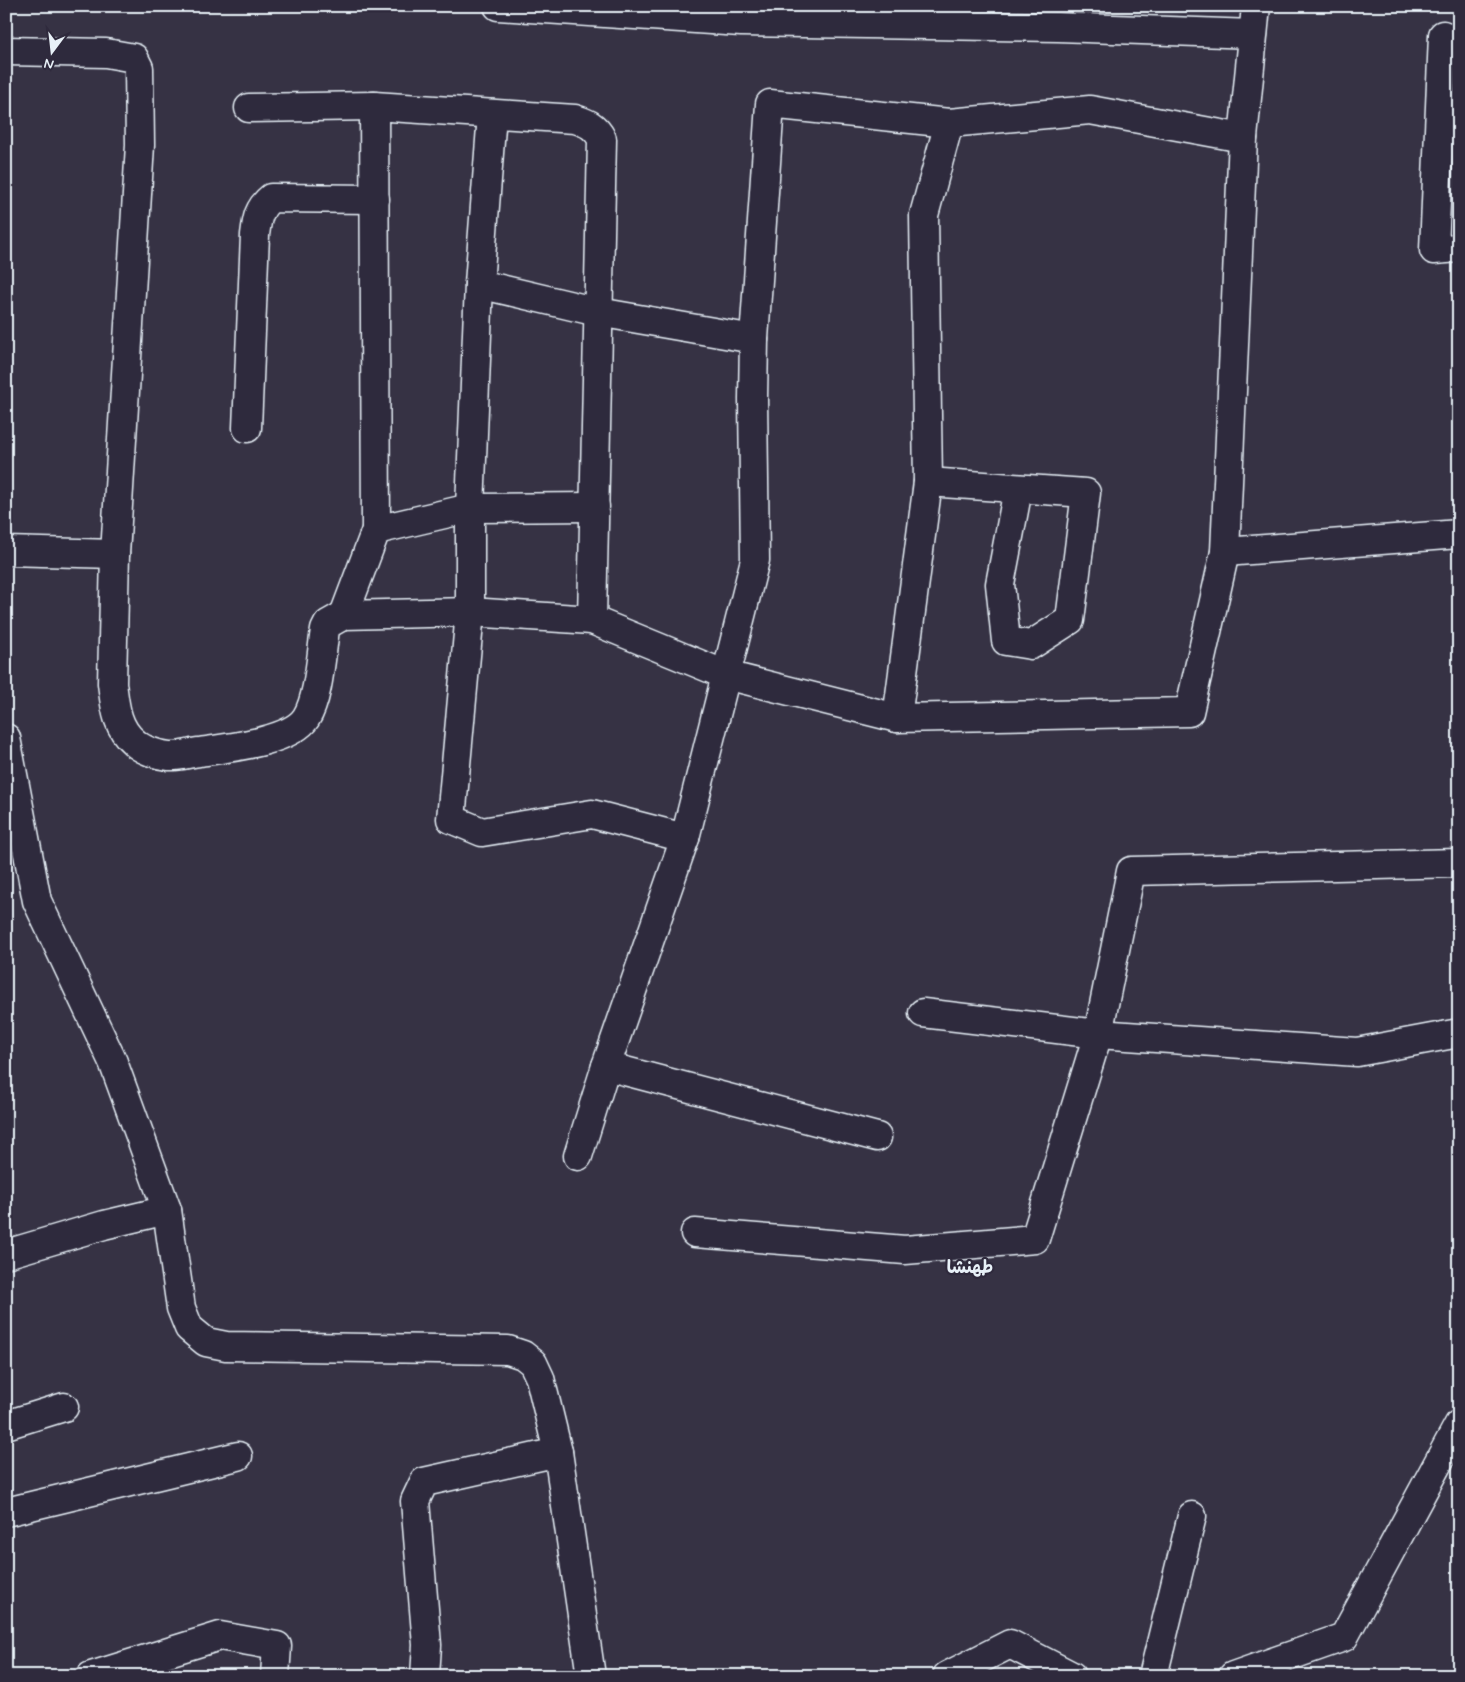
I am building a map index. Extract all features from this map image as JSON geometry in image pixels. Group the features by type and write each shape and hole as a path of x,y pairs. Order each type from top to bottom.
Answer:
{"street":[{"path":"498,6 741,22 1058,27 1253,34"},
{"path":"6,51 127,55 134,58 140,68 140,155 115,554 112,683 114,702 120,726 134,743 149,751 170,756 253,744 288,733 305,720 314,702 325,630 328,624 344,615 470,612 592,620 726,675 897,718 1189,712 1225,552 1244,138 1256,6"},
{"path":"1443,35 1434,250 1459,248"},
{"path":"578,1156 606,1066 685,838 755,560 752,399 754,339 770,104 949,122 1090,110 1244,138"},
{"path":"344,615 376,530 374,106"},
{"path":"249,108 374,106 575,119 590,124 597,130 602,139 592,620"},
{"path":"492,114 479,284 470,508 470,612 451,819 482,832 592,814 685,838"},
{"path":"897,718 928,482 924,215 949,122"},
{"path":"247,428 255,244 258,215 264,204 271,198 375,199"},
{"path":"479,284 598,312 754,339"},
{"path":"928,482 1086,493 1070,620 1031,645 1006,641 1000,584 1018,489"},
{"path":"376,530 470,508 595,507"},
{"path":"1225,552 1459,534"},
{"path":"6,551 115,554"},
{"path":"6,738 37,901 113,1062 167,1210 181,1308 189,1328 206,1342 226,1346 508,1350 523,1355 533,1363 540,1378 558,1452 590,1676"},
{"path":"695,1233 905,1250 1034,1239 1098,1034 1131,870 1459,863"},
{"path":"923,1013 1098,1034 1357,1052 1459,1033"},
{"path":"606,1066 877,1137"},
{"path":"6,1254 104,1225 167,1210"},
{"path":"6,1425 64,1407"},
{"path":"1232,1676 1344,1637 1459,1424"},
{"path":"425,1676 427,1645 415,1501 424,1482 558,1452"},
{"path":"6,1512 238,1456"},
{"path":"1153,1676 1192,1516"},
{"path":"92,1676 220,1636 277,1646 275,1676"},
{"path":"947,1676 1010,1644 1072,1676"}],"district":[{"name":"طهنشا","path":"970,1267"}]}
